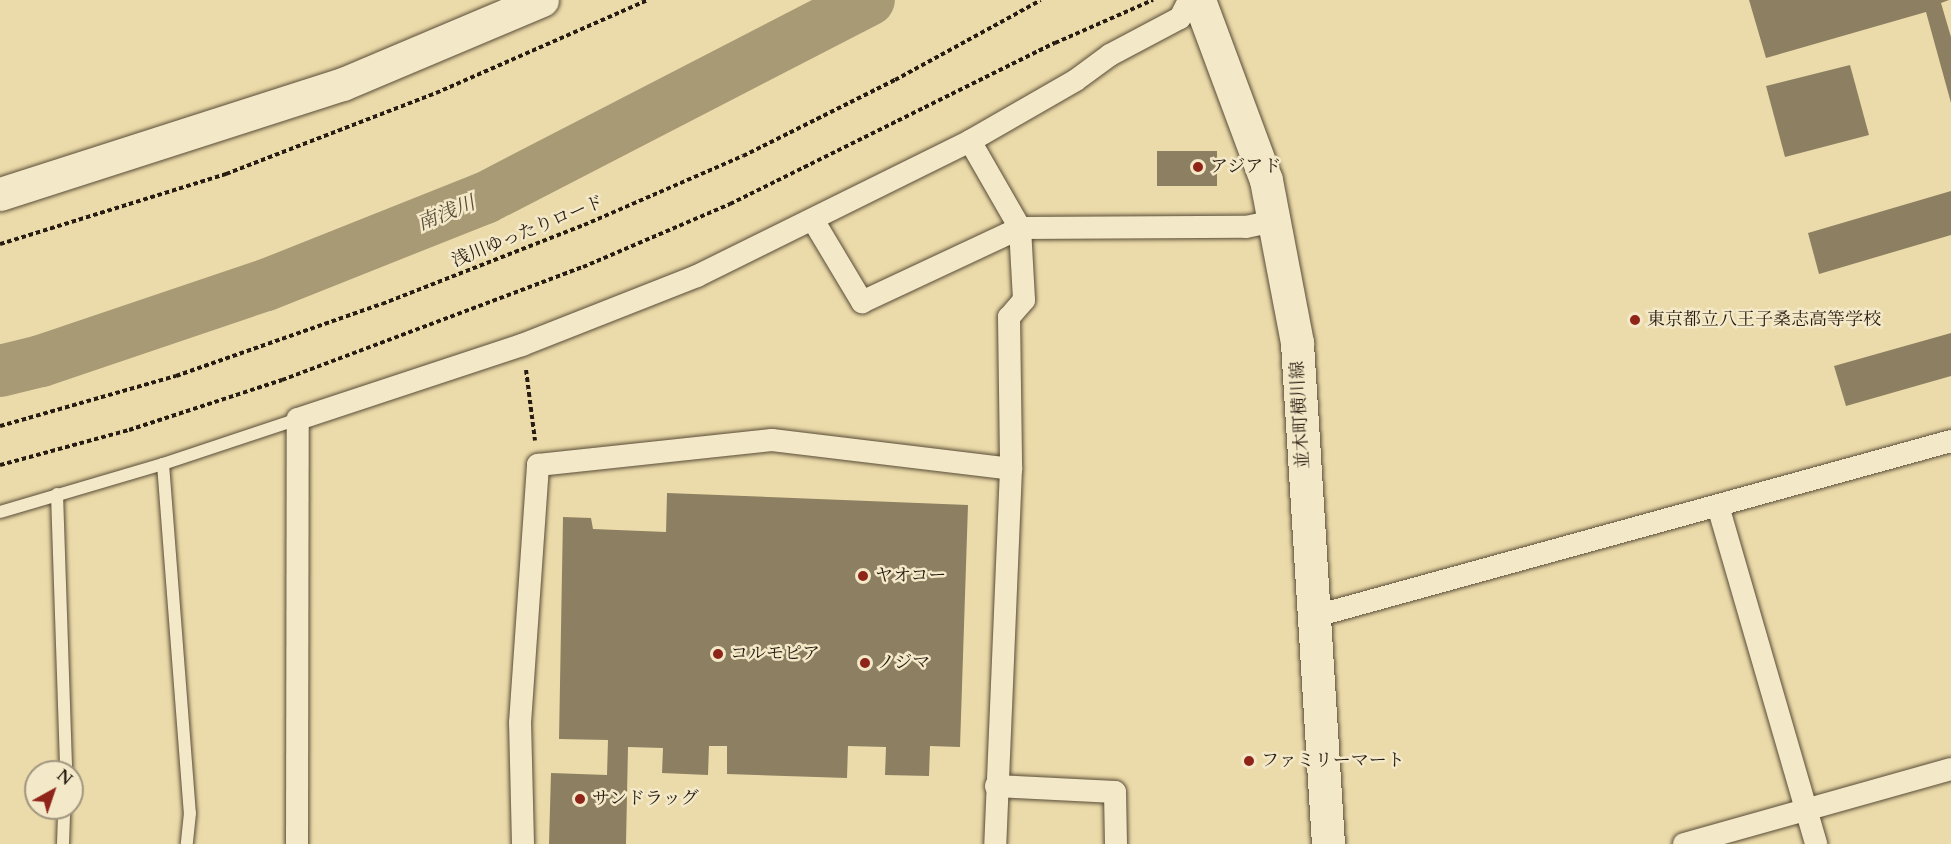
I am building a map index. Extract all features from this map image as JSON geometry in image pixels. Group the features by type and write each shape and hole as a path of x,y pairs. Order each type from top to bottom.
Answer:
{"street":[{"path":"0,194 343,84 542,0"},
{"path":"297,844 298,419 522,345 698,276 970,141 1076,80 1110,55 1180,18 1189,0"},
{"name":"並木町横川線","path":"1198,0 1247,120 1275,220 1297,343 1312,617 1328,844"},
{"path":"970,141 1020,228 1024,300 1009,317 1011,469 995,844"},
{"path":"813,219 862,302 1020,228 1246,227 1275,220"},
{"path":"523,844 520,723 538,465 772,440 1011,469"},
{"path":"1312,617 1951,441"},
{"path":"1718,506 1816,844"},
{"path":"1684,844 1951,769"},
{"path":"996,786 1115,792 1116,844"}],"lane":[{"path":"0,512 163,464 298,419"},
{"path":"163,464 190,813 187,844"},
{"path":"57,495 66,760"},
{"path":"63,844 64,820"}],"path":[{"path":"0,244 226,174 436,93 648,0"},
{"name":"浅川ゆったりロード","path":"0,426 176,376 382,304 584,225 743,156 895,80 1041,0"},
{"path":"0,465 129,430 282,380 583,267 730,204 1055,43 1153,0"},
{"path":"522,345 538,465"}],"building":[{"path":"1749,0 1949,0 1941,3 1951,37 1951,103 1926,12 1766,58"},
{"path":"1850,65 1869,135 1785,157 1766,86"},
{"path":"1157,151 1217,151 1217,186 1157,186"},
{"path":"1951,191 1951,235 1819,274 1808,233"},
{"path":"1951,333 1951,376 1846,406 1834,366"},
{"path":"667,493 968,505 960,747 930,746 929,776 885,775 886,747 848,746 847,778 727,774 727,746 709,746 708,775 662,773 663,748 628,747 626,844 549,844 551,773 607,775 608,740 559,739 563,517 591,518 593,529 666,532"}],"waterway":[{"name":"南浅川","path":"0,371 41,361 266,285 485,198 869,0"}],"place":[{"name":"アジアド","path":"1198,167"},
{"name":"東京都立八王子桑志高等学校","path":"1635,320"},
{"name":"ヤオコー","path":"863,576"},
{"name":"コルモピア","path":"718,654"},
{"name":"ノジマ","path":"865,663"},
{"name":"ファミリーマート","path":"1249,761"},
{"name":"サンドラッグ","path":"580,799"}]}
